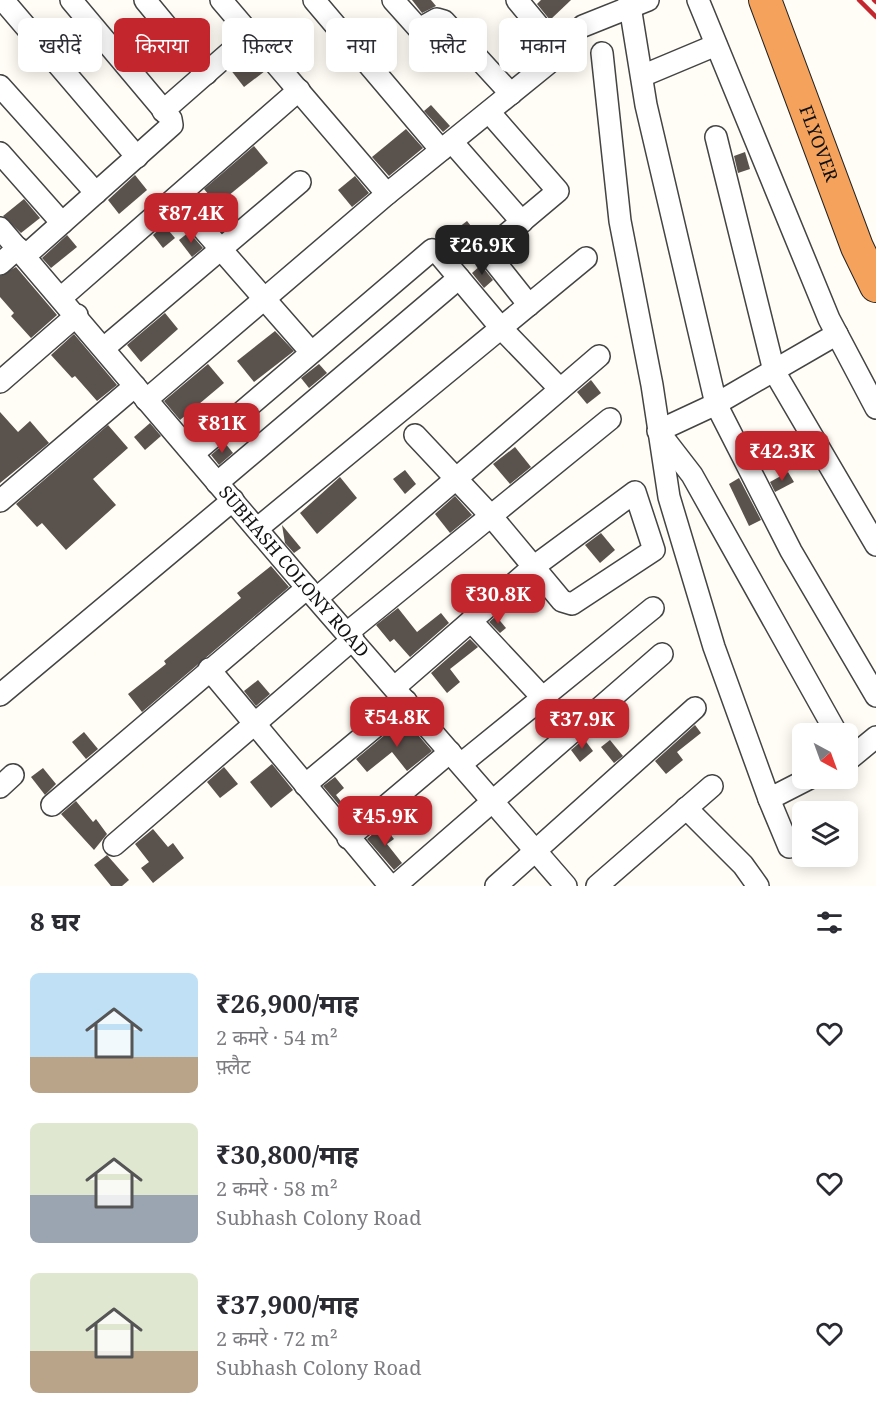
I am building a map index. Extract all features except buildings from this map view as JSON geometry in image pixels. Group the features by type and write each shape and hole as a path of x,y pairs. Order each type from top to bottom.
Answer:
{"highway":[{"name":"FLYOVER","path":"765,0 852,236 876,286"},
{"name":"FLYOVER","path":"785,0 823,108 876,241"}],"street":[{"path":"0,264 22,252 62,223 172,125 164,111 71,0"},
{"path":"145,0 206,74"},
{"path":"221,0 237,18"},
{"path":"314,0 447,146 522,222"},
{"path":"393,0 419,29 437,19 444,21 511,94"},
{"path":"0,501 264,300 387,194 561,53 516,0"},
{"path":"698,0 837,334 876,408"},
{"path":"587,24 636,3 642,76 674,228 716,404 791,551 876,696"},
{"path":"8,6 136,157"},
{"path":"642,76 716,45"},
{"path":"602,53 620,221 652,385 669,497 714,647 769,799 789,847"},
{"path":"164,111 222,60"},
{"path":"284,72 387,194"},
{"path":"0,86 96,193"},
{"path":"62,297 299,90"},
{"path":"489,112 557,187 556,194 491,246 488,252 529,305"},
{"path":"716,137 774,371 876,544"},
{"path":"0,153 62,223"},
{"path":"104,348 300,182"},
{"path":"176,198 311,352"},
{"name":"SUBHASH COLONY ROAD","path":"0,228 62,297 312,593 566,886"},
{"path":"194,453 428,252 438,253 501,328 560,389"},
{"path":"258,528 586,258"},
{"path":"218,483 459,278"},
{"path":"0,382 77,315"},
{"path":"658,430 716,404 837,334"},
{"path":"52,806 95,771 209,669 312,593 454,480 599,356"},
{"path":"114,845 255,724 350,636 610,419"},
{"path":"658,430 692,475 831,723"},
{"path":"305,785 400,694 471,621 532,568 635,492 654,550 572,604 562,601 532,568 492,517 454,480 415,435"},
{"path":"0,695 233,500"},
{"path":"348,838 456,758 543,698 653,608"},
{"path":"471,621 543,698"},
{"path":"395,886 662,654"},
{"path":"209,669 390,886"},
{"path":"496,886 534,849 695,708"},
{"path":"858,750 876,737"},
{"path":"597,886 712,786"},
{"path":"769,799 792,787"},
{"path":"686,808 742,865 758,886"}],"railway":[{"path":"859,0 876,17"}]}
